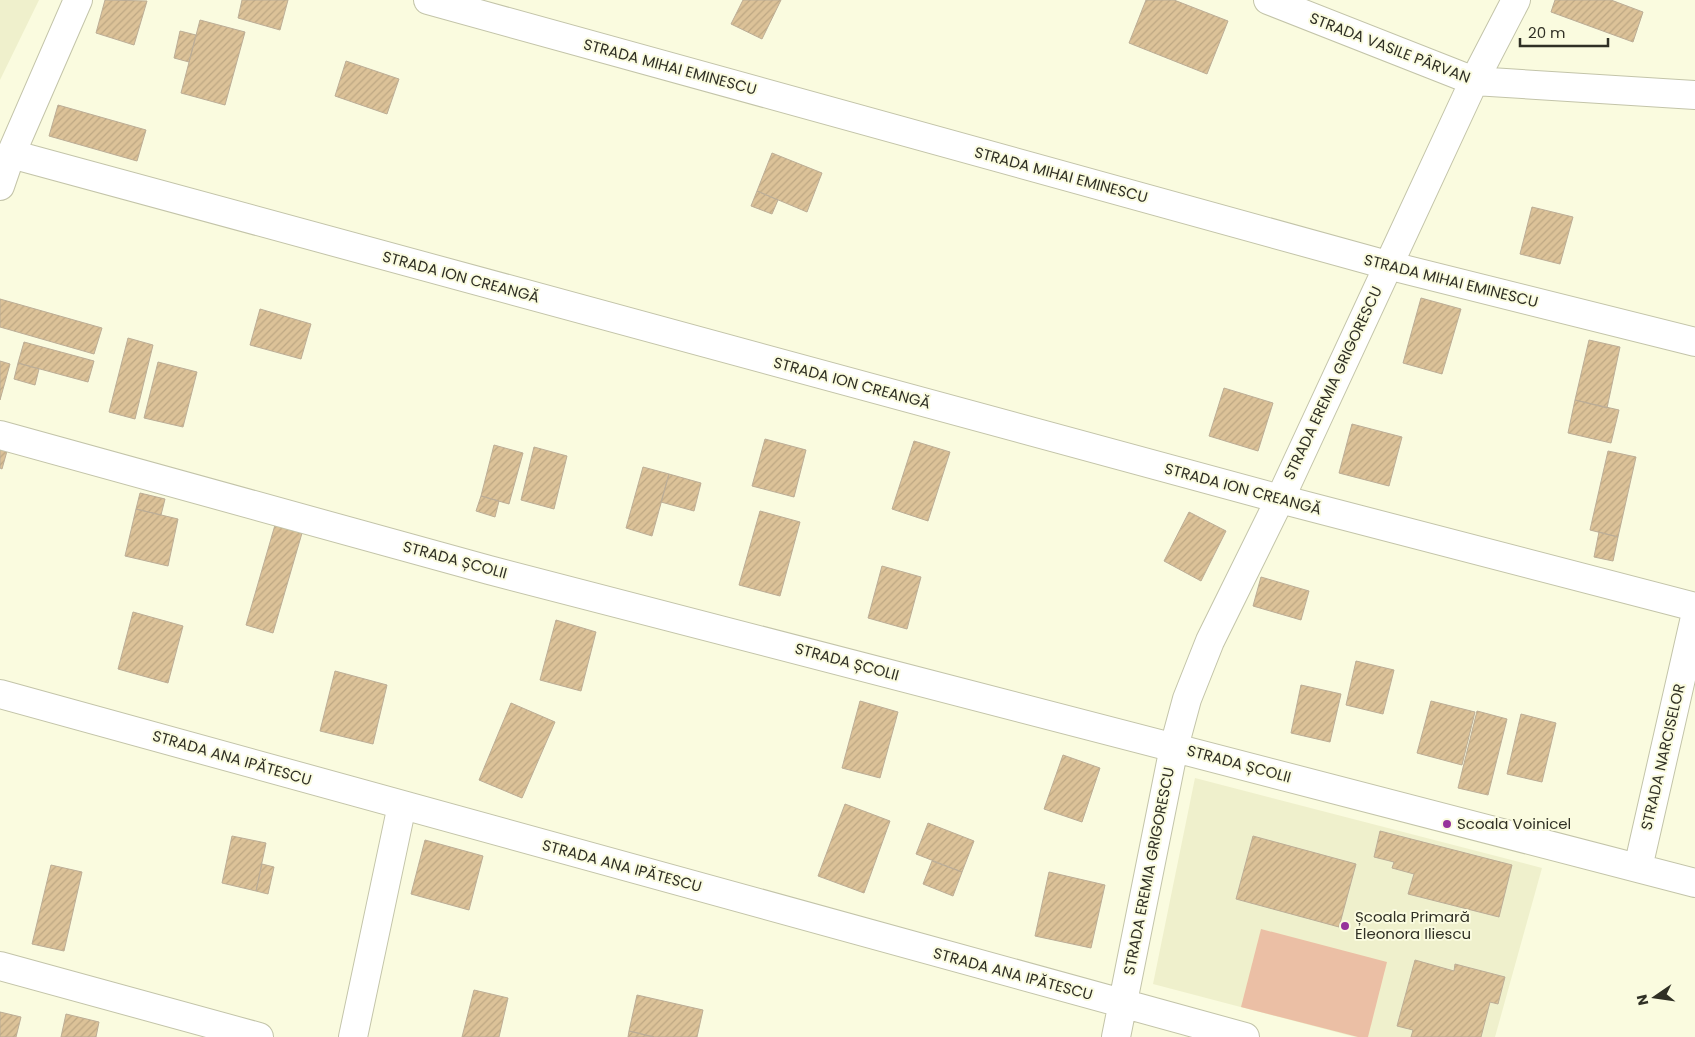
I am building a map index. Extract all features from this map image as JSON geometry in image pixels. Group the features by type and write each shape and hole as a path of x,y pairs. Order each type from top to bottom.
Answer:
{"street":[{"path":"0,186 11,154 78,0"},
{"name":"STRADA MIHAI EMINESCU","path":"428,0 1387,265 1695,342"},
{"name":"STRADA VASILE PÂRVAN","path":"1268,0 1474,81 1695,95"},
{"name":"STRADA EREMIA GRIGORESCU","path":"1116,1037 1174,747 1187,699 1210,641 1280,500 1387,265 1474,81 1516,0"},
{"name":"STRADA ION CREANGĂ","path":"11,154 1280,500 1695,607"},
{"name":"STRADA ȘCOLII","path":"0,435 489,570 1695,883"},
{"name":"STRADA NARCISELOR","path":"1638,868 1695,617"},
{"name":"STRADA ANA IPĂTESCU","path":"0,694 1245,1037"},
{"path":"353,1037 402,805"},
{"path":"0,966 259,1037"}],"shaded area":[{"path":"0,0 39,0 0,80"},
{"name":"Școala Primară Eleonora Iliescu","path":"1195,778 1542,868 1495,1037 1355,1037 1153,984"},
{"path":"1261,929 1387,962 1368,1037 1358,1037 1241,1007"}],"building":[{"path":"105,0 147,1 134,45 96,33"},
{"path":"242,0 288,0 280,30 238,18"},
{"path":"743,0 781,0 762,39 731,24"},
{"path":"1146,0 1174,0 1228,21 1207,74 1129,43"},
{"path":"1555,0 1611,0 1643,12 1633,42 1551,12"},
{"path":"200,20 245,32 225,105 181,93"},
{"path":"180,31 196,35 189,62 174,58"},
{"path":"346,61 399,79 387,114 335,96"},
{"path":"58,105 146,130 137,161 49,136"},
{"path":"772,153 822,173 807,212 757,191"},
{"path":"757,191 778,200 772,214 751,206"},
{"path":"1532,207 1573,217 1560,264 1520,254"},
{"path":"1421,298 1461,309 1442,374 1403,363"},
{"path":"0,299 102,328 94,354 0,327"},
{"path":"260,309 311,324 301,359 250,345"},
{"path":"128,338 153,345 135,419 109,412"},
{"path":"1589,340 1620,347 1607,408 1575,400"},
{"path":"24,342 94,361 88,382 18,363"},
{"path":"0,361 10,364 0,400"},
{"path":"158,362 197,372 183,427 144,418"},
{"path":"18,363 39,369 35,385 14,379"},
{"path":"1224,388 1273,403 1258,451 1209,436"},
{"path":"1575,400 1619,410 1611,443 1568,433"},
{"path":"1352,424 1402,437 1389,486 1339,473"},
{"path":"765,439 806,450 794,497 752,486"},
{"path":"914,441 950,452 928,521 892,509"},
{"path":"494,445 523,453 509,504 481,496"},
{"path":"534,447 567,456 554,509 521,500"},
{"path":"0,449 7,451 2,469 0,468"},
{"path":"1608,451 1636,457 1618,537 1590,530"},
{"path":"643,467 669,474 652,536 626,528"},
{"path":"669,474 701,483 694,511 661,502"},
{"path":"140,493 165,499 161,515 136,509"},
{"path":"481,496 499,501 495,517 476,511"},
{"path":"136,509 178,519 168,566 125,556"},
{"path":"760,511 800,522 780,596 739,585"},
{"path":"1189,512 1226,531 1201,581 1164,561"},
{"path":"275,525 302,533 273,633 246,625"},
{"path":"1599,532 1618,537 1613,561 1594,557"},
{"path":"882,566 921,577 907,629 868,618"},
{"path":"1261,577 1309,591 1301,620 1253,606"},
{"path":"133,612 183,626 168,683 118,669"},
{"path":"556,620 596,632 581,691 540,680"},
{"path":"1356,661 1394,670 1383,714 1346,705"},
{"path":"335,671 387,685 373,744 320,731"},
{"path":"1301,685 1341,694 1330,742 1291,733"},
{"path":"860,701 898,712 880,778 842,768"},
{"path":"1431,701 1475,712 1462,765 1417,753"},
{"path":"511,703 555,722 522,798 479,780"},
{"path":"1477,711 1507,719 1488,795 1458,788"},
{"path":"1521,714 1556,723 1542,782 1507,774"},
{"path":"1063,755 1100,768 1082,822 1044,809"},
{"path":"845,804 890,821 864,893 818,876"},
{"path":"928,823 974,841 962,872 916,854"},
{"path":"1380,831 1512,865 1499,917 1408,894 1414,874 1392,868 1394,862 1374,857"},
{"path":"232,836 266,843 256,891 222,883"},
{"path":"1253,836 1356,864 1339,927 1236,899"},
{"path":"425,840 483,856 469,910 411,894"},
{"path":"932,861 962,872 953,896 923,884"},
{"path":"262,864 274,867 268,894 256,891"},
{"path":"51,865 82,872 64,951 32,944"},
{"path":"1049,872 1105,885 1091,948 1035,936"},
{"path":"1415,960 1454,971 1455,964 1505,977 1498,1004 1490,1002 1481,1037 1411,1037 1413,1030 1397,1026"},
{"path":"474,990 508,998 499,1037 462,1037"},
{"path":"637,995 703,1010 697,1037 654,1037 629,1031"},
{"path":"0,1012 21,1017 16,1037 0,1037"},
{"path":"66,1014 99,1022 96,1037 61,1037"},
{"path":"629,1031 654,1037 628,1037"}],"place":[{"name":"Scoala Voinicel","path":"1447,824"},
{"name":"Școala Primară Eleonora Iliescu","path":"1345,926"}]}
